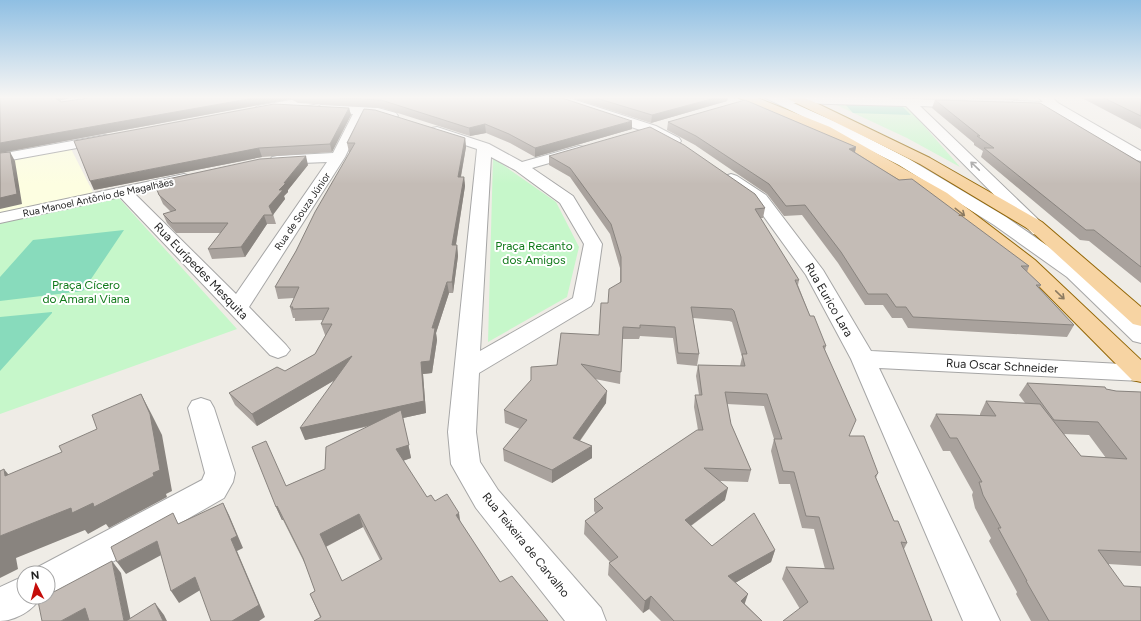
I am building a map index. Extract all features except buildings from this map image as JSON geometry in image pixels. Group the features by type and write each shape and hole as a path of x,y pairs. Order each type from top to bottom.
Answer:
{"main road":[{"path":"814,126 825,130 941,197 1028,264 1141,373"},
{"path":"851,126 925,161 1036,226 1141,320"}],"street":[{"name":"Rua de Souza Júnior","path":"237,309 338,157 357,126"},
{"path":"655,126 659,127 689,149"},
{"path":"833,126 904,162 1000,221 1074,272"},
{"path":"934,126 1036,226 1074,272 1141,336"},
{"path":"1091,126 1141,157"},
{"path":"1105,126 1141,146"},
{"path":"423,127 484,147 520,167 567,200 593,244 583,301 466,370"},
{"path":"629,135 659,127"},
{"path":"0,158 115,137"},
{"path":"520,167 593,146"},
{"path":"466,370 484,147"},
{"path":"262,162 338,157"},
{"name":"Rua Eurico Lara","path":"715,167 760,199 816,274 863,360 982,621"},
{"name":"Rua Manoel Antônio de Magalhães","path":"0,218 200,175"},
{"name":"Rua Eurípedes Mesquita","path":"124,192 278,350"},
{"name":"Rua Oscar Schneider","path":"863,360 1141,373"},
{"name":"Rua Teixeira de Carvalho","path":"466,370 462,432 466,464 487,499 588,621"},
{"path":"56,576 213,490 218,482 220,473 201,408"},
{"path":"0,606 16,597"}],"shaded area":[{"path":"70,147 94,194 0,214 0,160"}],"green space":[{"path":"881,126 924,126 960,167 907,138"},
{"name":"Praça Recanto dos Amigos","path":"493,158 556,202 579,247 567,297 488,342"},
{"name":"Praça Cícero do Amaral Viana","path":"117,196 237,329 0,414 0,221"},
{"path":"124,230 83,291 0,301 0,277 33,240"},
{"path":"52,313 0,371 0,317"}]}
